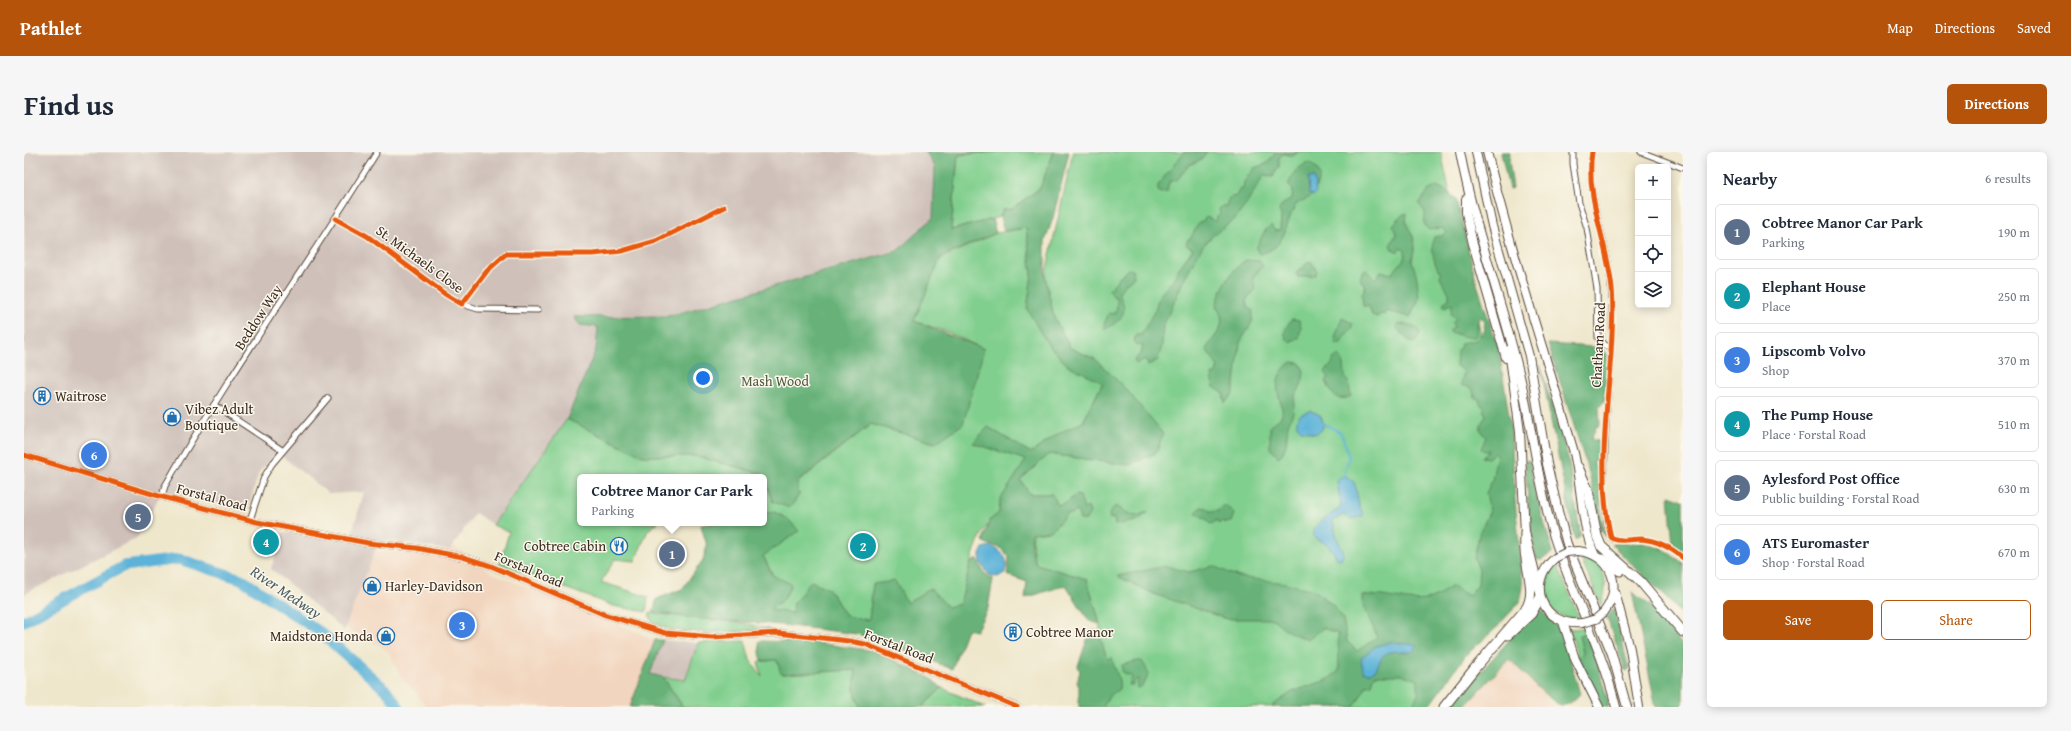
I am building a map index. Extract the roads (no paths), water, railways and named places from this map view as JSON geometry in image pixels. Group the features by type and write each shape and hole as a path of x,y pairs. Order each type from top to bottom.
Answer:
{"highway":[{"path":"1460,152 1480,241 1522,385 1548,515 1566,569 1602,659 1616,707"},
{"path":"1476,152 1492,226 1529,356 1547,464 1558,511 1575,564 1612,654 1628,707"},
{"path":"1487,152 1501,211 1578,467 1588,490 1599,542 1640,581 1651,596 1683,632"},
{"path":"1492,152 1501,211"},
{"path":"1465,178 1466,213 1473,244 1512,376"},
{"path":"1444,707 1525,610 1530,599 1525,549 1520,432 1506,329"},
{"path":"1578,467 1589,540 1610,572 1630,649 1639,707"},
{"path":"1525,533 1540,595 1550,614 1563,622 1582,623 1596,619 1604,612 1612,601 1615,592"},
{"path":"1498,643 1514,631 1531,614 1540,595 1546,568 1555,558 1567,552 1578,551 1599,557 1617,568 1651,596"},
{"path":"1563,622 1575,659 1599,707"}],"street":[{"name":"Beddow Way","path":"162,496 165,486 214,405 336,219 377,152"},
{"path":"1573,152 1573,164 1580,202 1587,228 1597,289 1598,338 1604,345 1611,348"},
{"name":"Chatham Road","path":"1592,152 1591,173 1596,210 1604,240 1612,290 1611,348 1604,488 1609,530 1613,539"},
{"path":"1641,152 1683,168"},
{"name":"St. Michaels Close","path":"462,304 487,271 506,254 593,254 622,251 656,241 724,207"},
{"name":"St. Michaels Close","path":"336,219 367,236 445,294 462,304 478,309 538,310"},
{"path":"250,520 264,477 282,450 328,398"},
{"path":"214,405 282,450"},
{"name":"Forstal Road","path":"24,455 162,496 250,520 368,543 416,548 463,557 491,566 603,614 665,633 712,637 778,633 865,644 1017,707"}],"water":[{"path":"1308,178 1314,178 1316,192 1314,196 1309,194"},
{"path":"1311,411 1320,415 1324,424 1322,429 1315,434 1302,431 1297,426 1298,417 1305,412"},
{"path":"1346,476 1355,484 1363,516 1352,519 1343,515 1333,521 1337,538 1344,553 1341,560 1337,558 1328,545 1314,537 1314,531 1319,523 1338,510 1341,506 1337,482 1340,477"},
{"path":"990,546 999,551 1006,560 1006,569 1004,574 997,577 989,575 981,563 980,555 983,548"},
{"path":"1391,642 1416,645 1417,647 1412,652 1389,652 1382,657 1376,670 1369,673 1363,671 1361,658 1376,646"}],"waterway":[{"path":"1324,424 1340,432 1343,438 1349,458 1345,476"},
{"name":"River Medway","path":"24,621 124,566 179,559 241,579 320,632 387,691 399,707"}],"place":[{"name":"Waitrose","path":"42,396"},
{"name":"Vibez Adult Boutique","path":"172,417"},
{"name":"ATS Euromaster","path":"94,455"},
{"name":"Aylesford Post Office","path":"138,517"},
{"name":"The Pump House","path":"266,542"},
{"name":"Cobtree Cabin","path":"619,546"},
{"name":"Elephant House","path":"863,546"},
{"name":"Cobtree Manor Car Park","path":"672,554"},
{"name":"Harley-Davidson","path":"372,586"},
{"name":"Lipscomb Volvo","path":"462,625"},
{"name":"Cobtree Manor","path":"1013,632"},
{"name":"Maidstone Honda","path":"386,636"}],"park label":[{"name":"Mash Wood","path":"775,381"}]}
